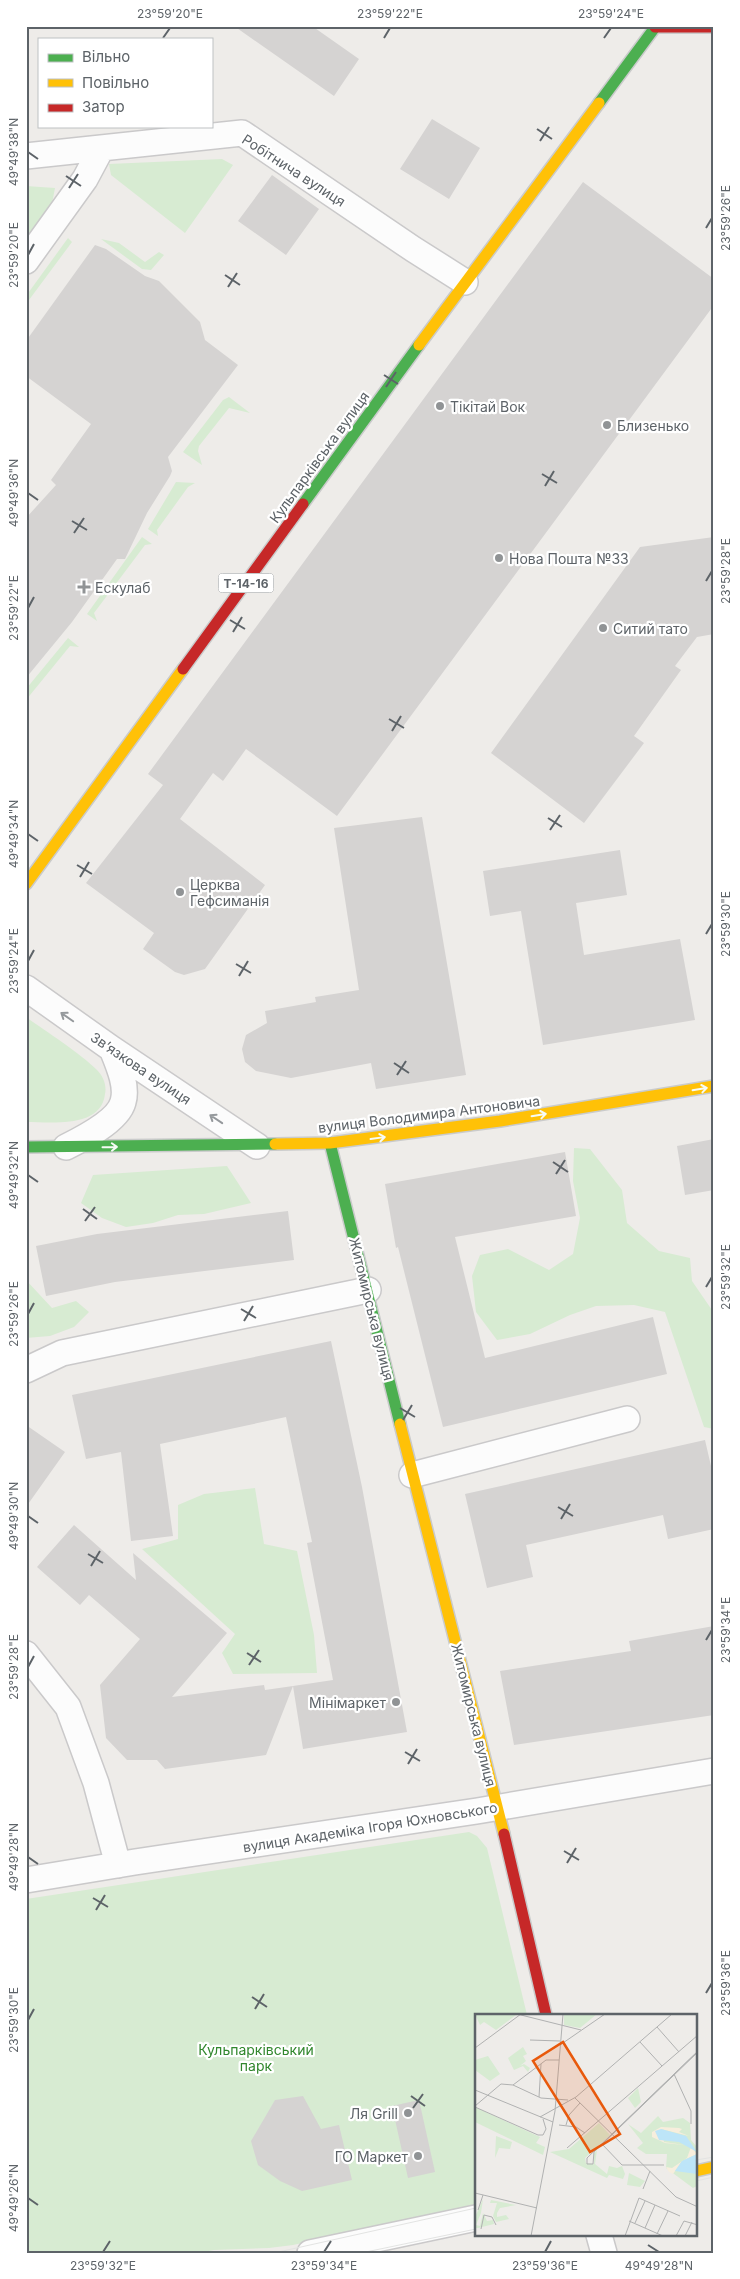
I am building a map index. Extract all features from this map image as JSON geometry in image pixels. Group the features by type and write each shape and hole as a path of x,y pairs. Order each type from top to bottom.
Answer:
{"main road":[{"path":"656,27 714,27"},
{"name":"Кульпарківська вулиця","path":"26,884 466,282 656,27"},
{"name":"вулиця Володимира Антоновича","path":"26,1148 256,1146 330,1143 500,1122 714,1086"},
{"name":"Житомирська вулиця","path":"330,1143 368,1290 546,2014"},
{"path":"698,2171 714,2167"}],"street":[{"name":"Робітнича вулиця","path":"26,156 242,133 413,249 466,282"},
{"path":"26,261 85,179 101,149"},
{"name":"Звʼязкова вулиця","path":"26,988 112,1049 256,1146"},
{"path":"66,1147 97,1131 124,1102 123,1075 112,1049"},
{"path":"26,1370 62,1352 368,1290"},
{"path":"412,1475 627,1419"},
{"path":"26,1654 68,1707 96,1783 118,1865"},
{"name":"вулиця Академіка Ігоря Юхновського","path":"26,1880 714,1771"},
{"path":"310,2253 475,2218"},
{"path":"600,2236 604,2253"}],"green space":[{"path":"222,159 233,165 185,233 111,175 109,164"},
{"path":"26,186 55,188 50,214 26,241"},
{"path":"68,238 72,242 26,304 26,296"},
{"path":"101,239 119,243 145,262 159,252 164,255 151,270 142,269"},
{"path":"229,397 250,413 229,408 199,446 198,451 202,465 183,452 223,400"},
{"path":"176,482 195,483 188,487 157,530 158,536 148,529"},
{"path":"142,537 152,544 145,545 94,613 97,621 87,614"},
{"path":"68,638 79,647 70,646 26,700 26,689"},
{"path":"26,1017 82,1057 101,1075 105,1084 105,1094 101,1105 94,1113 73,1121 26,1122"},
{"path":"574,1148 590,1149 622,1190 627,1223 659,1251 690,1258 692,1281 714,1313 714,1429 704,1427 665,1312 634,1305 596,1306 570,1315 530,1334 497,1340 476,1312 472,1276 480,1255 508,1249 549,1270 573,1254 580,1218 573,1181"},
{"path":"227,1166 251,1203 204,1214 178,1215 153,1223 126,1227 102,1218 81,1203 93,1175"},
{"path":"26,1280 52,1308 76,1301 89,1312 74,1327 50,1336 26,1338"},
{"path":"255,1488 264,1544 297,1551 314,1635 317,1673 233,1674 222,1653 235,1634 142,1549 178,1539 178,1505 204,1494"},
{"name":"Кульпарківський парк","path":"469,1832 477,1836 487,1848 527,2014 475,2014 475,2205 293,2245 269,2248 214,2250 198,2253 26,2253 26,1899"}],"building":[{"path":"234,26 312,26 359,59 334,96"},
{"path":"432,119 480,148 449,199 400,169"},
{"path":"272,175 319,209 286,255 238,221"},
{"path":"583,182 714,279 714,305 337,816 246,749 223,781 213,773 180,819 265,885 205,969 184,975 175,972 143,949 154,933 86,883 163,785 148,774"},
{"path":"95,245 106,249 145,276 159,281 200,322 205,340 238,365 168,457 172,471 170,476 147,513 125,559 117,559 72,622 26,678 26,518 56,485 51,480 91,424 26,376 26,341"},
{"path":"714,537 714,634 697,637 675,666 681,670 634,736 644,743 584,823 491,753 640,547"},
{"path":"422,817 466,1075 376,1089 371,1063 291,1078 256,1071 245,1062 242,1049 246,1035 267,1023 265,1011 316,1002 315,997 359,990 334,828"},
{"path":"620,850 627,895 576,903 584,955 680,939 695,1020 543,1045 521,911 490,916 483,871"},
{"path":"714,1139 714,1190 685,1195 677,1146"},
{"path":"565,1152 576,1216 455,1237 485,1358 653,1317 667,1374 443,1427 398,1247 396,1248 385,1184"},
{"path":"288,1211 294,1260 115,1282 46,1296 36,1246 97,1234"},
{"path":"331,1341 362,1487 407,1732 303,1749 293,1686 333,1680 307,1543 312,1542 286,1417 160,1444 173,1536 131,1541 121,1452 86,1459 72,1395"},
{"path":"26,1425 65,1452 26,1507"},
{"path":"705,1440 714,1479 714,1529 668,1539 663,1515 526,1545 533,1577 487,1588 465,1494"},
{"path":"74,1525 136,1580 133,1553 227,1633 172,1697 264,1685 265,1690 293,1686 266,1755 165,1769 157,1760 127,1760 106,1738 100,1685 140,1639 89,1595 80,1605 37,1567"},
{"path":"714,1626 714,1715 514,1745 500,1671 631,1651 629,1641"},
{"path":"303,2096 321,2129 339,2125 352,2180 302,2191 280,2181 258,2165 251,2141 275,2100"},
{"path":"419,2100 435,2172 408,2178 392,2106"}],"tram line":[{"path":"698,2160 714,2157"},
{"path":"698,2181 714,2177"},
{"path":"274,2253 475,2208"},
{"path":"361,2253 475,2229"}],"traffic: fast":[{"path":"599,103 656,26"},
{"path":"303,504 419,345"},
{"path":"330,1143 400,1424"},
{"path":"26,1147 275,1144"}],"traffic: slow":[{"path":"419,345 599,103"},
{"path":"26,884 183,669"},
{"path":"275,1144 330,1143 500,1121 714,1086"},
{"path":"400,1424 504,1834"},
{"path":"698,2171 714,2167"}],"traffic: jam":[{"path":"655,27 714,27"},
{"path":"183,669 303,504"},
{"path":"504,1834 546,2014"}],"place":[{"name":"Тікітай Вок","path":"440,406"},
{"name":"Близенько","path":"607,425"},
{"name":"Нова Пошта №33","path":"499,558"},
{"name":"Ескулаб","path":"84,587"},
{"name":"Ситий тато","path":"603,628"},
{"name":"Церква Гефсиманія","path":"180,892"},
{"name":"Мінімаркет","path":"396,1702"},
{"name":"Ля Grill","path":"408,2113"},
{"name":"ГО Маркет","path":"418,2156"}]}
